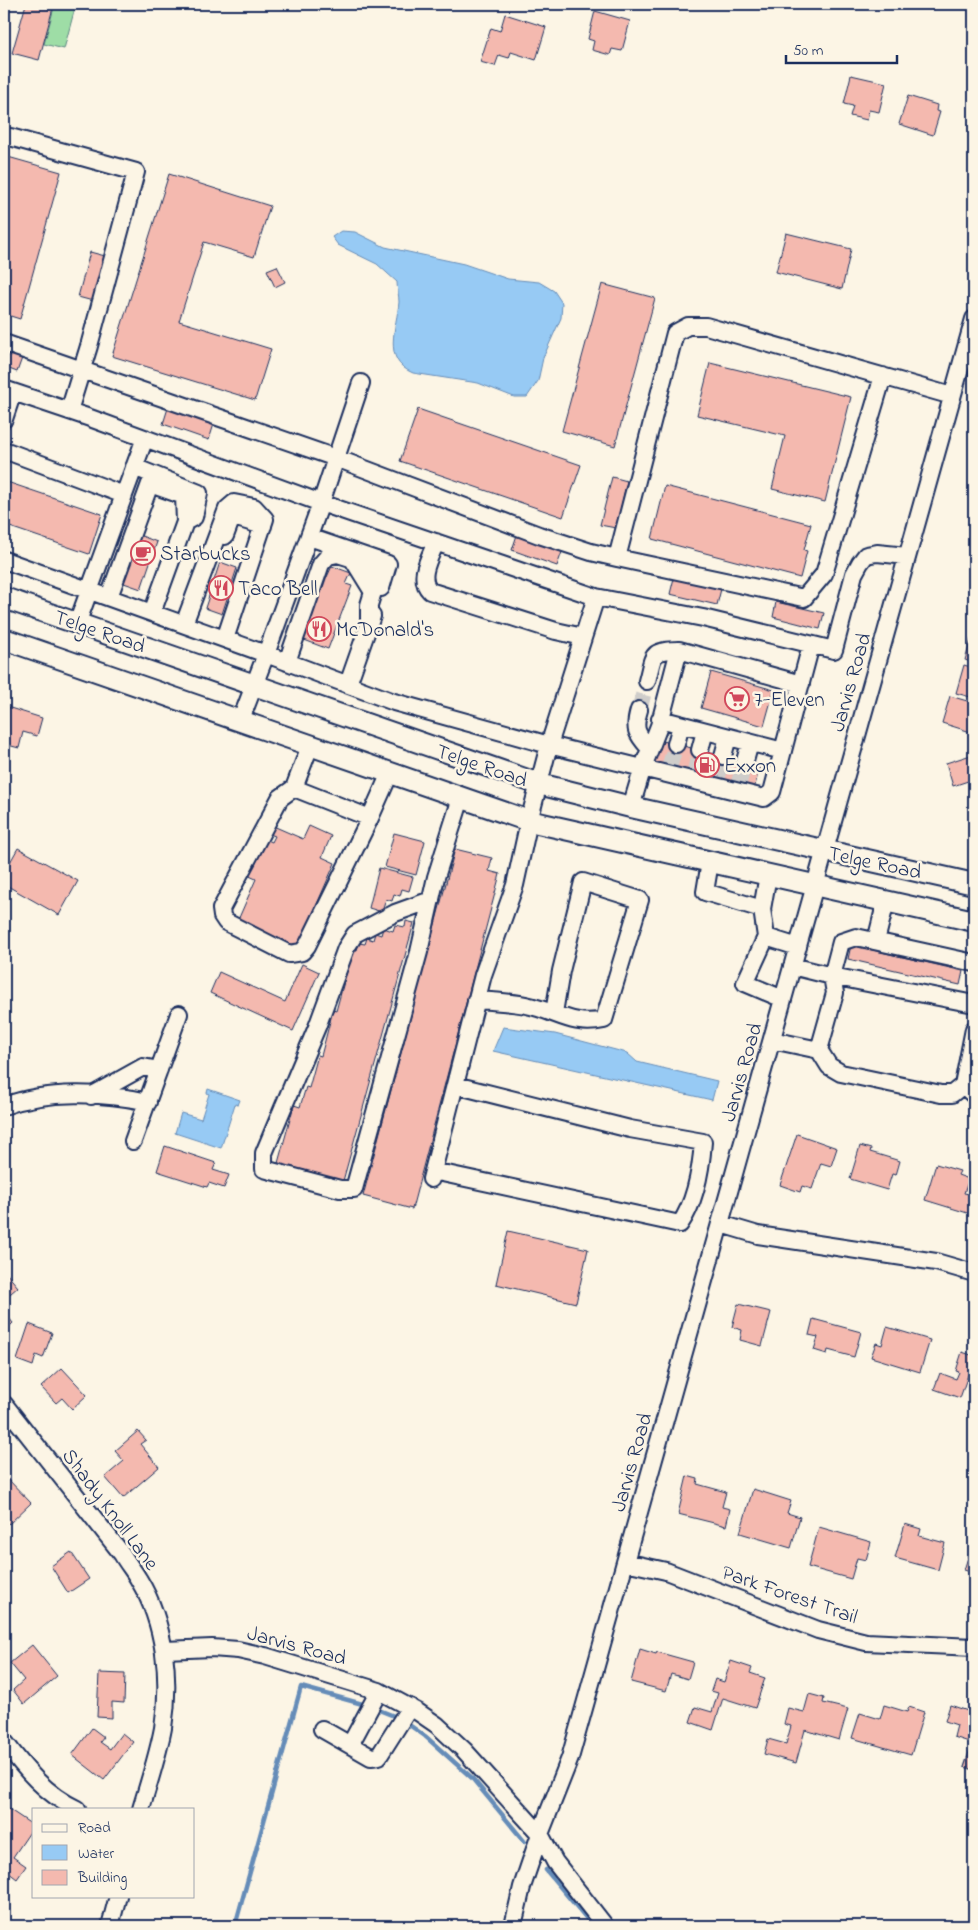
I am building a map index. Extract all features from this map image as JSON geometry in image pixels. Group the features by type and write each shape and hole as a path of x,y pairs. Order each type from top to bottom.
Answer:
{"main road":[{"name":"Telge Road","path":"4,598 539,784 631,807 974,884"},
{"name":"Telge Road","path":"4,639 529,821 974,921"}],"street":[{"path":"4,137 10,137 136,172 82,370 69,410"},
{"name":"Jarvis Road","path":"540,1834 570,1758 974,319"},
{"path":"617,558 675,333 688,326 706,326 952,396"},
{"path":"4,343 336,458 539,535 591,552 804,598 824,574 883,376"},
{"path":"240,722 322,503 362,383"},
{"path":"4,419 8,390 69,410 322,503 596,597 703,618 834,650 854,574 860,562 866,555 876,553 907,556"},
{"path":"77,624 145,438"},
{"path":"4,450 124,495"},
{"path":"134,467 200,493 194,517 185,522"},
{"path":"109,597 150,484 184,496 185,522 152,613"},
{"path":"188,626 227,509 234,503 254,507 264,523 224,639"},
{"path":"309,537 388,564 348,684"},
{"path":"436,542 423,577 425,586 430,591 556,631 583,637"},
{"path":"287,662 322,564 328,556 338,554 370,564 376,572 376,582 369,605 369,625"},
{"path":"4,560 394,702 549,745 642,767 669,771 764,798 772,792 811,645"},
{"path":"455,1086 630,1129 703,1142 701,1168 685,1217 680,1224 432,1175 483,975 515,885 549,745 596,597"},
{"path":"646,681 654,656 660,650 679,650 801,684"},
{"path":"631,807 642,767 660,719 679,650"},
{"path":"639,710 636,721 636,733 650,749"},
{"path":"660,719 783,752"},
{"path":"676,744 681,724"},
{"path":"700,750 705,731"},
{"path":"723,756 728,737"},
{"path":"745,761 750,743"},
{"path":"310,746 294,788 280,798 221,909 222,916 226,922 289,954 302,952 307,946 390,774"},
{"path":"294,788 370,818"},
{"path":"431,900 395,913 355,934 346,948 317,1027 264,1153 264,1170 340,1189 354,1189 431,900 438,870 461,798"},
{"path":"710,862 705,892 762,909"},
{"path":"768,875 762,909 766,937 745,984 783,999"},
{"path":"476,1000 527,1005 576,1022 590,1023 604,1020 640,900 583,882 561,971 554,1013"},
{"path":"876,941 886,901"},
{"path":"766,937 798,947"},
{"path":"819,1050 835,993 832,976 841,942 856,937 974,963"},
{"path":"792,966 832,976 974,1004"},
{"path":"134,1141 179,1014"},
{"path":"772,1040 819,1050 829,1066 841,1073 942,1094 952,1094 968,1090 974,1029"},
{"path":"90,1096 143,1067 159,1070"},
{"path":"4,1106 22,1100 57,1095 126,1097 148,1102"},
{"path":"720,1224 758,1235 936,1262 974,1273"},
{"name":"Shady Knoll Lane","path":"4,1404 140,1580 154,1613 164,1650 166,1689 163,1727 141,1808"},
{"name":"Park Forest Trail","path":"625,1562 666,1572 818,1630 866,1642 974,1647"},
{"name":"Jarvis Road","path":"164,1650 212,1648 238,1650 265,1656 379,1691 410,1707 437,1726 464,1750 540,1834 556,1862 605,1926"},
{"path":"350,1746 379,1691"},
{"path":"322,1729 371,1757 379,1756 410,1707"},
{"path":"4,1742 30,1773 47,1789 75,1808"},
{"path":"513,1926 522,1887 540,1834"},
{"path":"110,1926 117,1898"}],"green space":[{"path":"55,4 76,4 64,49 44,44"}],"water":[{"path":"341,231 355,232 385,247 464,264 508,279 539,282 554,291 562,303 561,318 543,358 538,381 527,397 514,397 478,383 413,373 403,367 397,360 393,342 399,302 397,282 377,264 338,245 332,237"},
{"path":"503,1027 555,1034 627,1053 637,1062 717,1081 712,1100 493,1051"},
{"path":"208,1089 240,1100 238,1105 235,1104 221,1148 175,1133 181,1113 201,1119 209,1094 207,1093"}],"building":[{"path":"26,4 54,4 39,60 12,53"},
{"path":"595,11 630,21 622,51 612,49 610,55 592,50 594,41 588,39"},
{"path":"505,14 546,27 536,60 511,52 509,58 499,55 495,66 480,62 491,28 500,31"},
{"path":"851,75 886,83 879,112 869,110 867,120 850,116 853,106 844,104"},
{"path":"908,96 937,105 936,111 940,112 933,135 899,124"},
{"path":"8,157 61,172 20,319 4,314 4,173"},
{"path":"169,174 270,206 254,257 204,242 179,321 271,349 255,400 112,356"},
{"path":"786,233 851,249 842,289 776,272"},
{"path":"90,252 105,256 93,301 78,297"},
{"path":"277,266 285,282 275,287 267,270"},
{"path":"602,284 655,298 615,446 562,431"},
{"path":"4,351 22,358 17,372 4,367"},
{"path":"710,363 851,397 825,502 772,489 785,436 697,415"},
{"path":"168,408 214,424 209,440 163,424"},
{"path":"418,409 581,465 563,517 400,461"},
{"path":"612,477 627,481 616,528 600,525"},
{"path":"4,481 102,514 89,554 4,525"},
{"path":"665,486 811,524 804,550 807,551 800,578 652,539"},
{"name":"Starbucks","path":"139,535 157,542 141,589 121,582"},
{"path":"517,535 562,552 557,566 512,550"},
{"name":"Taco Bell","path":"220,562 237,568 222,614 205,608"},
{"path":"332,566 351,573 346,584 352,586 328,649 299,638 323,575 327,577"},
{"path":"674,578 721,589 717,605 670,594"},
{"path":"776,602 824,613 820,629 773,617"},
{"path":"974,634 974,663 965,660"},
{"path":"964,665 974,668 974,698 956,693"},
{"name":"7-Eleven","path":"711,672 774,690 764,726 701,708"},
{"path":"950,696 974,703 974,733 942,723"},
{"path":"7,707 42,718 37,736 23,732 19,748 4,744 4,718"},
{"name":"Exxon","path":"659,740 760,765 754,790 653,764"},
{"path":"974,754 974,779 953,786 946,763"},
{"path":"271,825 303,839 309,826 331,836 322,857 335,863 298,947 238,920 256,879 247,875 263,838 272,842 275,836 267,833"},
{"path":"394,833 425,841 416,875 385,867"},
{"path":"18,848 78,881 59,915 4,884 4,873"},
{"path":"455,849 492,858 489,871 500,874 412,1209 363,1196"},
{"path":"379,868 413,877 409,891 402,889 400,896 394,894 392,901 386,899 382,912 369,908"},
{"path":"406,921 414,923 343,1181 278,1163 294,1105 300,1107 306,1087 309,1088 318,1055 321,1056 333,1010 336,1011 353,949 357,950 359,943 365,944 367,938 373,940 375,933 381,935 383,928 393,931 395,925 405,927"},
{"path":"851,945 963,971 960,985 848,959"},
{"path":"302,964 319,972 293,1031 210,993 219,972 285,1002"},
{"path":"797,1134 837,1148 831,1166 821,1163 812,1189 802,1186 800,1192 780,1185"},
{"path":"165,1146 216,1163 213,1170 229,1175 224,1188 209,1183 207,1187 157,1171"},
{"path":"860,1146 871,1149 870,1152 900,1161 896,1175 892,1174 887,1190 850,1179"},
{"path":"936,1164 960,1171 958,1175 969,1179 964,1193 974,1195 974,1215 925,1200"},
{"path":"508,1231 588,1249 576,1303 496,1284"},
{"path":"6,1273 18,1287 4,1299 4,1275"},
{"path":"738,1304 771,1312 762,1346 740,1340 742,1330 732,1327"},
{"path":"4,1312 13,1323 4,1332"},
{"path":"813,1319 861,1332 854,1357 828,1350 827,1354 814,1350 818,1337 809,1335"},
{"path":"29,1324 52,1333 43,1358 36,1355 33,1366 17,1360"},
{"path":"887,1327 930,1340 920,1372 871,1357 876,1343 882,1345"},
{"path":"962,1352 974,1356 974,1377 968,1375 960,1398 934,1389 940,1373 956,1379 959,1372 956,1371"},
{"path":"62,1368 87,1395 72,1409 62,1398 56,1403 41,1387"},
{"path":"138,1431 146,1440 140,1444 159,1467 123,1498 105,1477 124,1461 115,1451"},
{"path":"5,1476 31,1503 9,1524 4,1519"},
{"path":"687,1476 698,1479 697,1484 726,1492 722,1507 730,1509 726,1526 678,1514"},
{"path":"753,1489 791,1501 787,1513 800,1517 791,1548 740,1533"},
{"path":"905,1524 921,1529 919,1536 945,1543 938,1570 895,1558"},
{"path":"819,1527 871,1542 866,1560 857,1558 851,1579 808,1567"},
{"path":"71,1552 89,1579 68,1593 51,1566"},
{"path":"969,1554 974,1556 974,1573 964,1570"},
{"path":"32,1645 57,1676 24,1704 13,1690 24,1680 10,1663"},
{"path":"640,1649 693,1662 688,1679 671,1674 666,1691 631,1682"},
{"path":"731,1661 752,1668 750,1673 765,1678 755,1708 723,1698 713,1730 690,1722 695,1707 712,1712 718,1693 711,1691 715,1679 724,1682"},
{"path":"99,1673 125,1674 124,1703 112,1702 112,1718 97,1717"},
{"path":"809,1694 824,1698 823,1703 848,1709 839,1740 805,1730 796,1763 764,1754 768,1739 786,1744 791,1726 784,1724 788,1708 804,1712"},
{"path":"884,1705 907,1712 909,1707 924,1712 911,1755 852,1738 860,1713 880,1719"},
{"path":"950,1705 974,1713 974,1770 964,1767 972,1743 954,1737 957,1725 945,1721"},
{"path":"92,1728 104,1737 100,1742 110,1749 122,1733 133,1742 104,1780 72,1755"},
{"path":"7,1808 32,1825 32,1829 13,1857 26,1866 17,1879 4,1869 4,1854 8,1848 4,1845 4,1813"},
{"path":"4,1917 17,1926 4,1926"}],"waterway":[{"path":"235,1926 301,1687 366,1705"},
{"path":"374,1708 399,1718"},
{"path":"405,1722 425,1736 472,1778 524,1841"},
{"path":"546,1870 593,1926"}],"tunnel":[{"path":"639,710 647,681"},
{"path":"669,768 676,744"},
{"path":"694,775 700,750"},
{"path":"717,781 723,756"},
{"path":"738,786 745,761"}],"place":[{"name":"Starbucks","path":"143,553"},
{"name":"Taco Bell","path":"221,588"},
{"name":"McDonald's","path":"319,629"},
{"name":"7-Eleven","path":"737,699"},
{"name":"Exxon","path":"707,765"}]}
